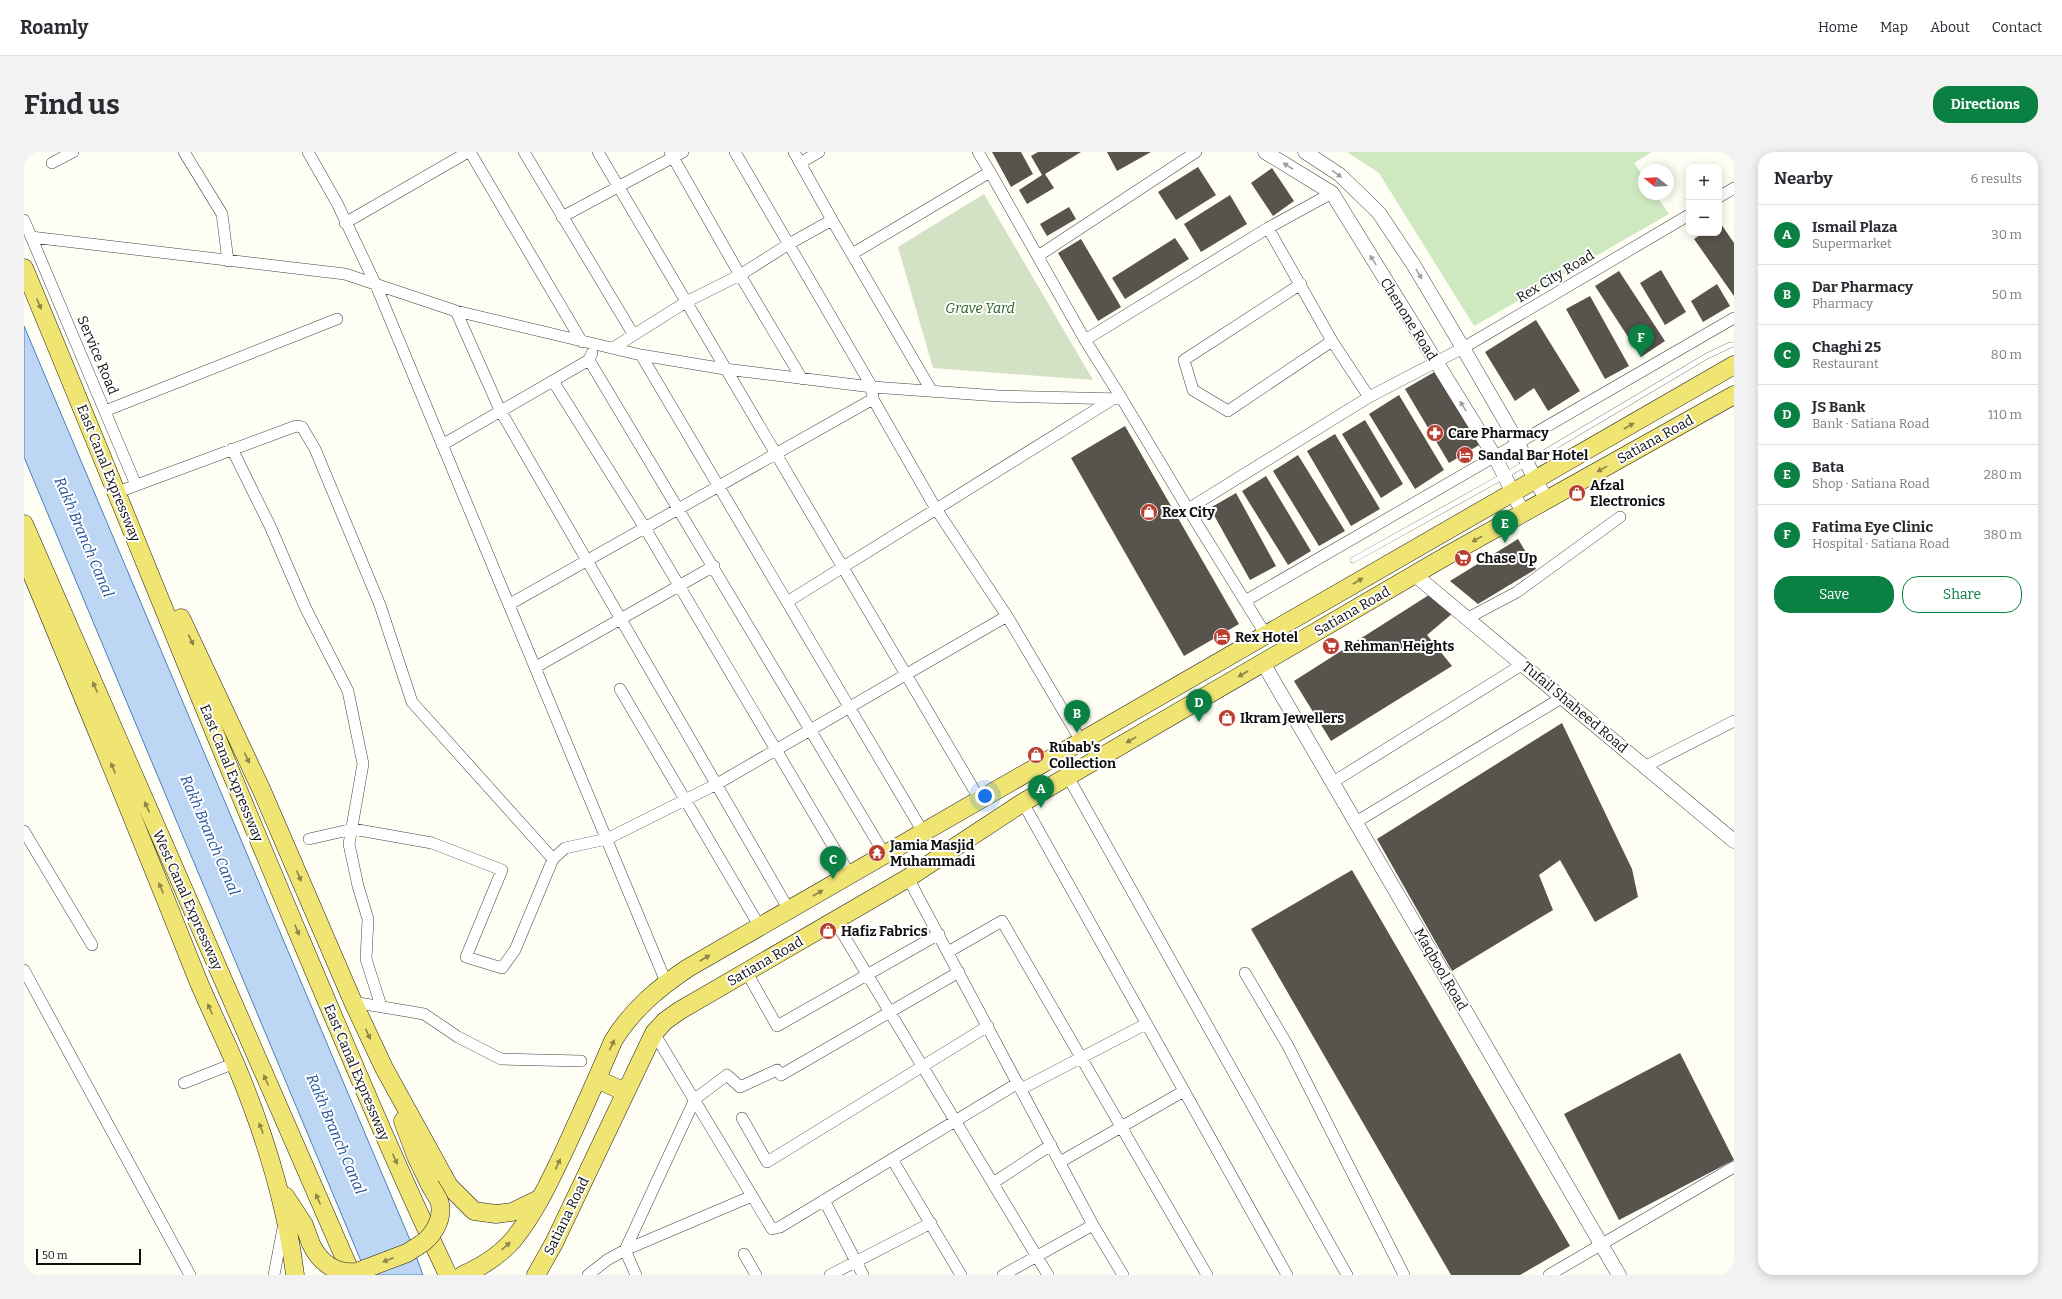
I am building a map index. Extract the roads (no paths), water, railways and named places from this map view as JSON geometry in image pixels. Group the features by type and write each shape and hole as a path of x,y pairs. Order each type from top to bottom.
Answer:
{"main road":[{"name":"East Canal Expressway","path":"24,268 118,492 251,821 368,1100 448,1275"},
{"name":"Satiana Road","path":"469,1272 497,1254 512,1240 540,1199 597,1080 613,1041 625,1022 642,1003 666,982 1512,492 1734,366"},
{"name":"Satiana Road","path":"541,1274 625,1092 654,1033 664,1021 746,971 908,878 1022,802 1523,513 1734,395"},
{"path":"118,492 183,623 259,784 353,1002 384,1068 450,1186 474,1211 496,1214 512,1212 540,1199"},
{"name":"West Canal Expressway","path":"24,524 352,1275"},
{"path":"24,555 102,740 201,987 235,1063 269,1152 279,1186 295,1275"},
{"path":"279,1186 304,1225 311,1244 318,1257 330,1266 342,1272 357,1272 407,1253 424,1242 437,1226 441,1216 440,1203 416,1156 384,1068"},
{"path":"597,1080 625,1092"}],"street":[{"path":"52,163 73,152"},
{"path":"184,152 222,214 228,261"},
{"path":"308,152 346,222 375,283 510,604 666,982"},
{"path":"346,222 469,152 588,343 589,360 714,566 885,855"},
{"path":"524,152 632,334"},
{"path":"598,152 980,800"},
{"path":"735,152 789,244 936,509 1008,616 1081,742"},
{"path":"794,152 931,390"},
{"path":"800,163 819,152"},
{"path":"978,152 1118,399 1266,635"},
{"path":"1038,256 1196,152"},
{"name":"Chenone Road","path":"1266,152 1332,193 1495,457 1523,513"},
{"path":"1305,152 1340,175 1380,213 1463,348 1518,443 1534,480 1547,500"},
{"path":"562,217 619,187 676,154 740,275 802,379"},
{"path":"852,254 990,172"},
{"path":"1722,195 1734,188"},
{"path":"1085,340 1268,228 1332,193"},
{"name":"Rex City Road","path":"1188,509 1369,397 1463,348 1686,217"},
{"name":"Service Road","path":"24,220 136,485"},
{"path":"613,348 632,334 686,302 740,275 789,244 832,220"},
{"path":"1268,228 1332,341 1369,397"},
{"path":"31,237 228,261 316,269 345,274 456,311 641,355 725,369 802,379 872,393 931,390 999,396 1118,399"},
{"path":"1301,284 1184,360 1193,390 1228,411 1332,341"},
{"path":"456,311 500,410 789,910"},
{"path":"1245,602 1734,318"},
{"path":"105,411 337,319"},
{"path":"641,355 923,832"},
{"path":"442,445 500,410 589,360"},
{"path":"553,381 644,528 850,875"},
{"path":"510,604 775,454 872,393"},
{"path":"788,602 936,509 1118,399"},
{"path":"118,492 296,426 302,427 315,449 380,605 412,702 553,859"},
{"path":"232,449 270,526 306,609 348,691 363,764 350,844 358,886 368,919 366,959 381,1006"},
{"path":"1468,618 1517,592 1620,517"},
{"path":"536,667 714,566"},
{"name":"Tufail Shaheed Road","path":"1415,575 1733,838"},
{"path":"309,839 353,829 432,843 502,870 466,957 502,968 515,950 553,859 566,848 607,839 717,784 1008,616"},
{"name":"Maqbool Road","path":"1263,663 1619,1275"},
{"path":"1333,782 1523,664"},
{"path":"620,689 684,801 760,927"},
{"path":"1356,822 1563,697"},
{"path":"1646,766 1734,721"},
{"path":"1067,776 1347,1275"},
{"path":"1022,802 1287,1275"},
{"path":"24,832 29,850 92,945"},
{"path":"908,878 1060,1162 1123,1275"},
{"path":"834,921 1048,1275"},
{"path":"948,952 1002,921 1207,1275"},
{"path":"746,971 777,1026 939,934"},
{"path":"636,1275 625,1250 695,1099 727,1074 740,1087 777,1070 781,1075 959,972"},
{"path":"1245,973 1288,1046 1404,1275"},
{"path":"26,977 190,1275"},
{"path":"353,1002 424,1014 458,1037 502,1059 581,1061"},
{"path":"654,1033 772,1229 780,1227 955,1121 1020,1086 1081,1058 1146,1024"},
{"path":"742,1118 767,1162 988,1026"},
{"path":"184,1082 235,1063"},
{"path":"1060,1162 1184,1091"},
{"path":"993,1183 1051,1145"},
{"path":"269,1152 284,1222 281,1247 274,1275"},
{"path":"892,1159 961,1275"},
{"path":"1549,1275 1734,1167"},
{"path":"588,1275 607,1260 625,1250 752,1196"},
{"path":"824,1200 864,1275"},
{"path":"830,1275 931,1223"},
{"path":"1003,1275 1094,1224"},
{"path":"744,1254 756,1275"}],"lane":[{"path":"1353,560 1503,475 1527,463 1707,356 1730,345 1734,345"}],"water":[{"name":"Rakh Branch Canal","path":"24,326 410,1240 423,1275 368,1275 361,1261 24,457"}],"place":[{"name":"Fatima Eye Clinic","path":"1641,357"},
{"name":"Care Pharmacy","path":"1435,433"},
{"name":"Sandal Bar Hotel","path":"1465,455"},
{"name":"Afzal Electronics","path":"1577,493"},
{"name":"Rex City","path":"1149,512"},
{"name":"Bata","path":"1505,543"},
{"name":"Chase Up","path":"1463,558"},
{"name":"Rex Hotel","path":"1222,637"},
{"name":"Rehman Heights","path":"1331,646"},
{"name":"Ikram Jewellers","path":"1227,718"},
{"name":"JS Bank","path":"1199,722"},
{"name":"Dar Pharmacy","path":"1077,733"},
{"name":"Rubab's Collection","path":"1036,755"},
{"name":"Ismail Plaza","path":"1041,808"},
{"name":"Jamia Masjid Muhammadi","path":"877,853"},
{"name":"Chaghi 25","path":"833,879"},
{"name":"Hafiz Fabrics","path":"828,931"}],"park label":[{"name":"Grave Yard","path":"980,308"}]}
